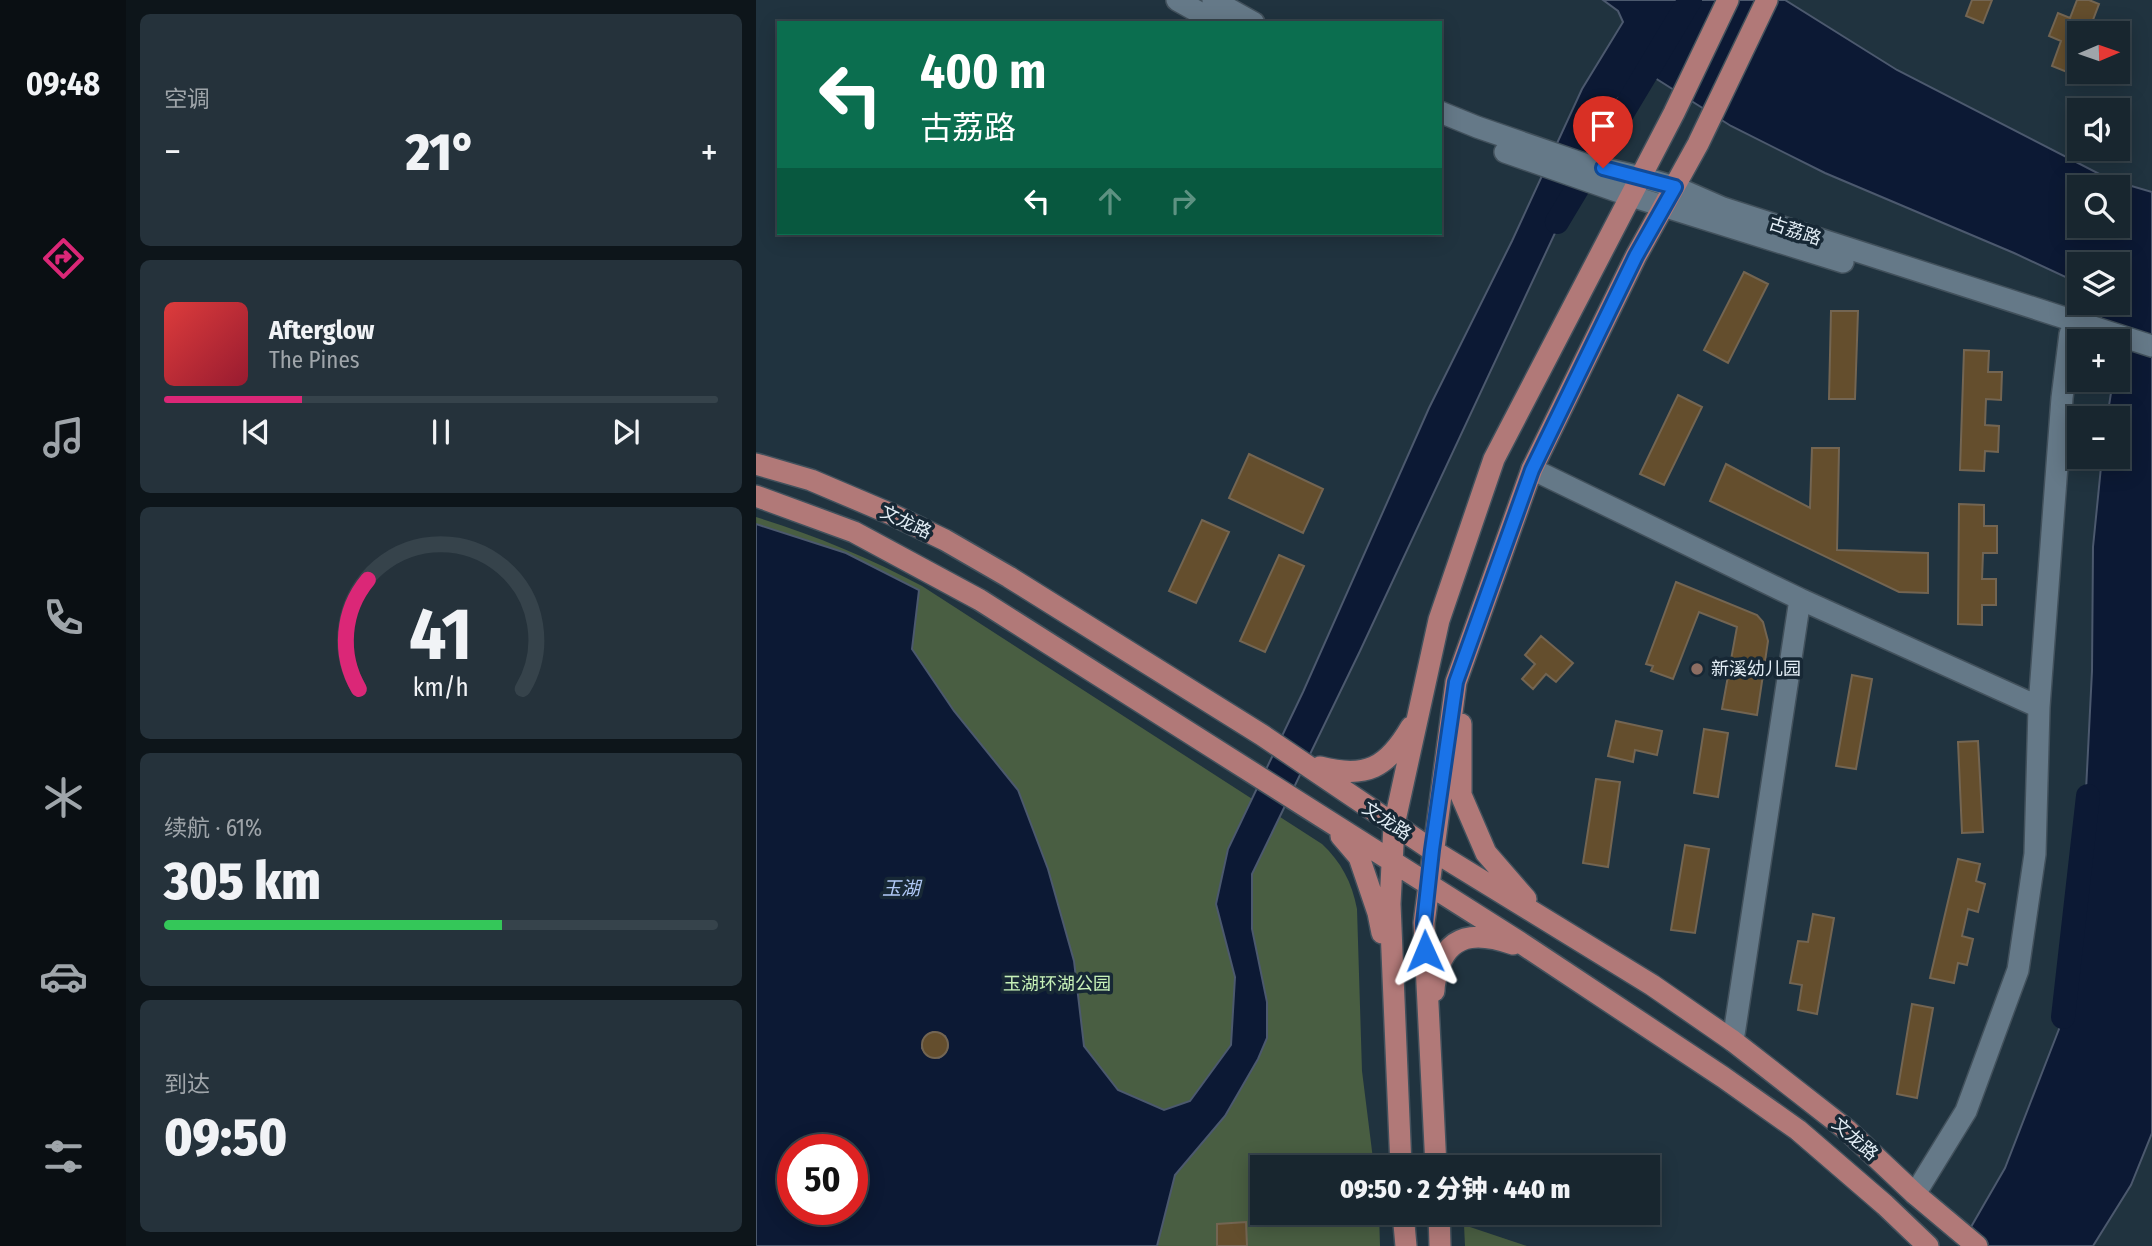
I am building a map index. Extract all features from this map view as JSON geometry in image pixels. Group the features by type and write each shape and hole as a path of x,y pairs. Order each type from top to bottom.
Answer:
{"main road":[{"path":"1401,1155 1390,904 1394,825 1439,620 1494,459 1674,114 1728,0"},
{"path":"1435,1155 1424,923 1456,682 1532,470 1636,256 1698,144 1767,0"},
{"name":"文龙路","path":"756,464 811,480 945,541 1009,577 1307,764 1432,850 1651,985 1733,1041 1847,1130 1915,1194 1977,1246"},
{"name":"文龙路","path":"756,496 854,532 980,600 1535,952 1798,1130 1926,1244"},
{"path":"1473,634 1461,719 1461,794 1486,853 1541,917"},
{"path":"1307,764 1344,773 1364,771 1382,762 1400,746 1417,716"},
{"path":"1328,821 1359,857 1378,913 1395,1008"},
{"path":"1432,1091 1434,982 1445,950 1452,944 1475,936 1498,939 1535,952"},
{"path":"1404,1225 1406,1246"},
{"path":"1439,1225 1440,1246"}],"street":[{"path":"1177,0 1214,21"},
{"path":"1213,0 1250,21"},
{"name":"古荔路","path":"1442,113 1584,164 1641,177 1669,197"},
{"name":"古荔路","path":"1442,128 1631,196 1669,197 2068,329"},
{"name":"古荔路","path":"2130,342 2152,346"},
{"path":"2130,352 2152,359"},
{"path":"1915,1194 1966,1111 2018,970 2035,855 2039,707 2060,425 2068,392"},
{"path":"1532,470 1800,599 2039,707"},
{"path":"1733,1041 1800,599"}],"green space":[{"name":"玉湖环湖公园","path":"756,517 841,547 922,586 1329,851 1349,881 1357,909 1362,1071 1372,1155 1250,1155 1250,1225 1379,1225 1380,1246 756,1246"},
{"path":"1464,1225 1527,1246 1465,1246"}],"water":[{"name":"玉湖","path":"1603,0 1785,0 1897,70 2067,157 2067,161 2074,161 2101,175 2067,175 2067,238 2130,238 2130,186 2152,192 2152,1133 2131,1185 2093,1246 1960,1246 2005,1168 2059,1029 2080,910 2092,671 2093,547 2101,469 2130,469 2130,406 2109,406 2111,392 2130,392 2130,329 2102,329 2099,315 2130,315 2130,252 2067,252 2067,278 1825,173 1731,126 1647,73 1618,98 1360,651 1252,874 1252,929 1267,1002 1267,1038 1225,1116 1175,1175 1157,1246 756,1246 756,524 846,553 919,590 912,649 954,711 1018,790 1048,869 1074,961 1084,1046 1118,1090 1164,1110 1190,1101 1231,1045 1235,977 1216,904 1228,849 1303,692 1429,408 1512,241 1582,89 1623,22 1618,11","holes":["933,1032 945,1036 947,1043 944,1054 939,1058 927,1055 922,1048 926,1036"]}],"building":[{"path":"1972,0 1992,0 1983,23 1966,16"},
{"path":"2077,0 2089,0 2099,4 2093,21 2067,21 2067,72 2052,66 2061,41 2049,36 2058,13 2070,18"},
{"path":"1744,272 1768,284 1728,363 1704,350"},
{"path":"1831,311 1858,311 1855,399 1829,399"},
{"path":"1964,350 1989,351 1988,372 2002,372 2001,400 1986,399 1985,425 1999,426 1998,452 1985,451 1984,471 1960,470"},
{"path":"1678,395 1702,407 1664,485 1640,474"},
{"path":"1812,448 1839,448 1837,550 1928,553 1928,593 1899,592 1710,501 1726,464 1810,508"},
{"path":"1249,454 1323,489 1303,533 1229,498"},
{"path":"1959,504 1984,505 1984,526 1997,526 1997,553 1983,553 1982,579 1996,579 1996,605 1982,605 1982,625 1958,624"},
{"path":"1202,520 1229,532 1196,603 1169,591"},
{"path":"1279,555 1304,566 1265,652 1240,641"},
{"path":"1676,582 1757,615 1763,622 1768,641 1757,715 1722,709 1737,627 1699,612 1673,679 1651,671 1653,666 1646,664"},
{"path":"1541,636 1573,663 1556,682 1546,674 1533,689 1522,679 1535,664 1525,655"},
{"path":"1852,675 1872,679 1856,769 1836,766"},
{"path":"1616,721 1662,731 1657,755 1635,750 1633,762 1608,756"},
{"path":"1704,729 1728,733 1718,797 1694,793"},
{"path":"1978,741 1983,832 1962,833 1958,742"},
{"path":"1596,779 1620,782 1608,867 1583,863"},
{"path":"1685,845 1709,849 1695,933 1671,930"},
{"path":"1958,859 1980,864 1976,881 1985,884 1978,912 1968,909 1962,936 1973,939 1967,965 1958,963 1954,983 1930,978"},
{"path":"1813,914 1834,918 1817,1014 1798,1010 1802,985 1790,983 1798,941 1808,942"},
{"path":"1912,1004 1933,1008 1917,1098 1897,1094"},
{"path":"935,1032 944,1036 948,1045 944,1054 935,1058 926,1054 922,1045 926,1036"},
{"path":"1246,1222 1247,1246 1217,1246 1217,1224"}],"waterway":[{"path":"1557,222 1690,0"},
{"path":"2063,1017 2088,796"}],"place":[{"name":"新溪幼儿园","path":"1697,669"}],"route":[{"path":"1425,951 1424,923 1432,850 1456,682 1532,470 1636,256 1675,187 1603,168"}]}
